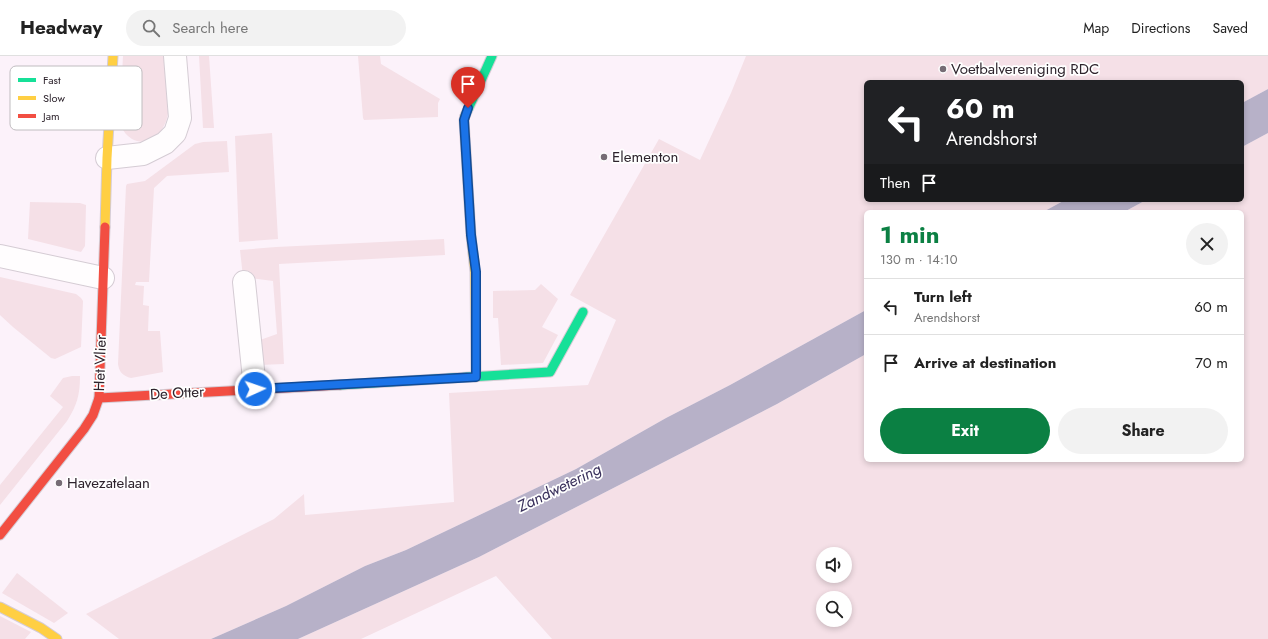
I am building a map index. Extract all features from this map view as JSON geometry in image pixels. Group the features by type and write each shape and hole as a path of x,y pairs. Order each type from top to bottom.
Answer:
{"street":[{"name":"Het Vlier","path":"112,66 113,56"},
{"path":"107,158 143,154 165,143 175,133 180,118 175,56"},
{"path":"476,377 476,272 471,235 464,120 492,56"},
{"name":"Het Vlier","path":"0,535 84,429 93,415 99,398 109,130"},
{"path":"0,256 103,278"},
{"path":"244,282 255,389"},
{"name":"De Otter","path":"99,398 550,372 583,312"},
{"path":"0,607 41,628 57,639"}],"shaded area":[{"path":"123,56 164,56 168,113 164,126 151,140 145,142 132,139 123,130 142,130 142,66 122,66"},
{"path":"199,56 209,56 214,128 203,128"},
{"path":"358,56 380,56 381,64 440,99 438,103 438,117 364,120"},
{"path":"746,56 1268,56 1268,89 1244,102 1244,80 864,80 864,202 1061,202 1047,210 864,210 864,311 730,385 666,418 576,469 406,550 365,566 286,606 211,639 119,639 86,614 274,519 304,494 305,515 454,502 449,393 588,385 616,320 570,295 659,139 700,160 731,93"},
{"path":"272,133 278,239 239,242 235,136"},
{"path":"1268,133 1268,639 552,639 496,576 361,639 298,639 479,557 777,404 864,355 864,462 1244,462 1244,210 1128,210 1142,202 1244,202 1244,146"},
{"path":"227,141 229,172 167,176 154,188 149,282 136,282 135,285 144,286 143,305 149,306 148,331 160,331 163,372 131,378 128,377 120,371 118,364 126,186 127,184 145,181 195,144 203,142"},
{"path":"30,202 80,203 86,205 85,246 81,252 28,239"},
{"path":"444,239 445,255 279,264 284,364 259,365 260,340 277,334 273,281 243,277 240,250"},
{"path":"0,277 76,294 81,298 83,301 81,347 55,359 51,358 13,327 0,315"},
{"path":"541,284 558,299 542,327 558,335 543,363 501,365 498,318 493,318 493,291 535,290"},
{"path":"80,376 79,394 76,405 67,421 0,505 0,485 63,407 50,396 63,378"},
{"path":"17,573 68,613 54,623 2,593"},
{"path":"0,616 31,632 25,639 0,639"}],"water":[{"path":"1268,89 1268,133 1244,146 1244,102"},
{"path":"1061,202 1142,202 1128,210 1047,210"},
{"name":"Zandwetering","path":"864,311 864,355 777,404 479,557 298,639 211,639 286,606 365,566 406,550 576,469 666,418 730,385"}],"traffic: fast":[{"path":"465,116 492,56"},
{"path":"340,385 550,372 583,312"}],"traffic: slow":[{"path":"112,66 113,56"},
{"path":"465,116 464,120 471,235 475,272 476,377"},
{"path":"105,227 109,130"},
{"path":"0,607 41,628 57,639"}],"traffic: jam":[{"path":"0,535 84,429 93,415 99,398 105,227"},
{"path":"99,398 340,385"}],"place":[{"name":"Voetbalvereniging RDC","path":"943,69"},
{"name":"Elementon","path":"604,157"},
{"name":"Havezatelaan","path":"59,483"}],"route":[{"path":"255,389 476,377 476,272 471,235 464,120 468,108"}]}
